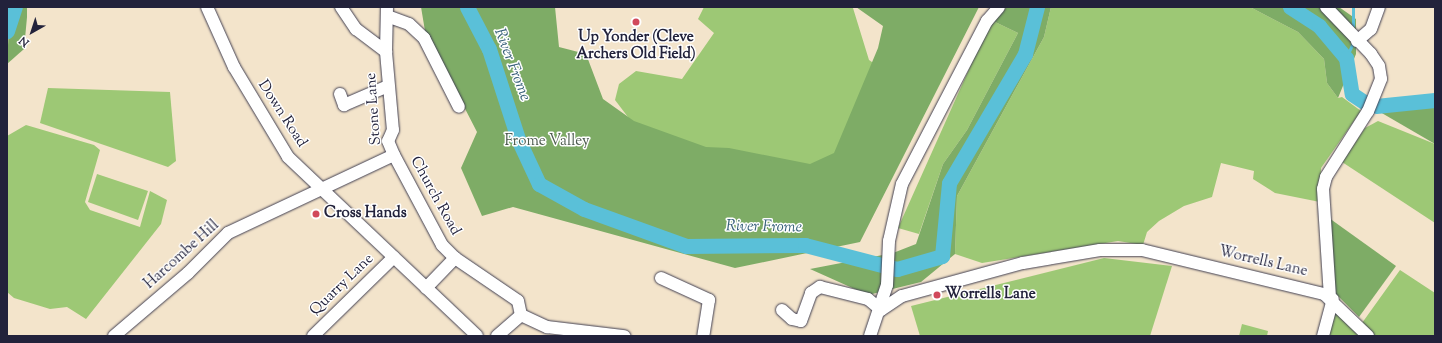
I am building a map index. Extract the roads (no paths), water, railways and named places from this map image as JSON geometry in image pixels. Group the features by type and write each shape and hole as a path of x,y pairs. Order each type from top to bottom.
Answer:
{"street":[{"name":"Down Road","path":"207,7 234,68 271,132 288,157 477,336"},
{"name":"Stone Lane","path":"341,7 356,29 386,52 393,130 388,141 394,155"},
{"path":"870,336 881,310 887,285 889,251 902,184 987,21 991,7"},
{"path":"987,21 999,7"},
{"path":"1323,336 1332,298 1323,189 1329,168 1368,111 1381,79 1379,66 1371,54 1326,7"},
{"path":"1371,54 1371,29 1378,7"},
{"path":"386,52 387,12 409,24 424,38 459,107"},
{"path":"1357,41 1371,29"},
{"path":"340,94 344,105 388,86"},
{"name":"Church Road","path":"323,191 394,155 442,245 454,258 518,301 521,315"},
{"name":"Harcombe Hill","path":"114,336 188,273 228,233 323,191"},
{"name":"Worrells Lane","path":"881,310 902,296 960,278 1023,263 1120,249 1146,251 1299,286 1332,298 1368,336"},
{"name":"Quarry Lane","path":"313,336 394,257"},
{"name":"Church Road","path":"426,288 454,258"},
{"path":"661,278 709,300 703,336"},
{"path":"782,310 792,319 801,321 811,293 820,287 868,299 881,310"},
{"path":"497,336 521,315 547,327 624,336"}],"waterway":[{"name":"River Frome","path":"7,31 15,7"},
{"name":"River Frome","path":"467,7 489,49 518,139 539,184 584,209 686,246 805,245 897,269 942,256 949,183 1025,54 1037,7"},
{"name":"River Frome","path":"1290,7 1319,26 1346,58 1352,94 1364,102"},
{"path":"1353,7 1353,26"},
{"path":"1346,58 1353,43"},
{"name":"River Frome","path":"1376,106 1435,100"}],"place":[{"name":"Up Yonder (Cleve Archers Old Field)","path":"636,22"},
{"name":"Cross Hands","path":"316,214"},
{"name":"Worrells Lane","path":"937,295"}],"park label":[{"name":"Frome Valley","path":"547,142"}]}
